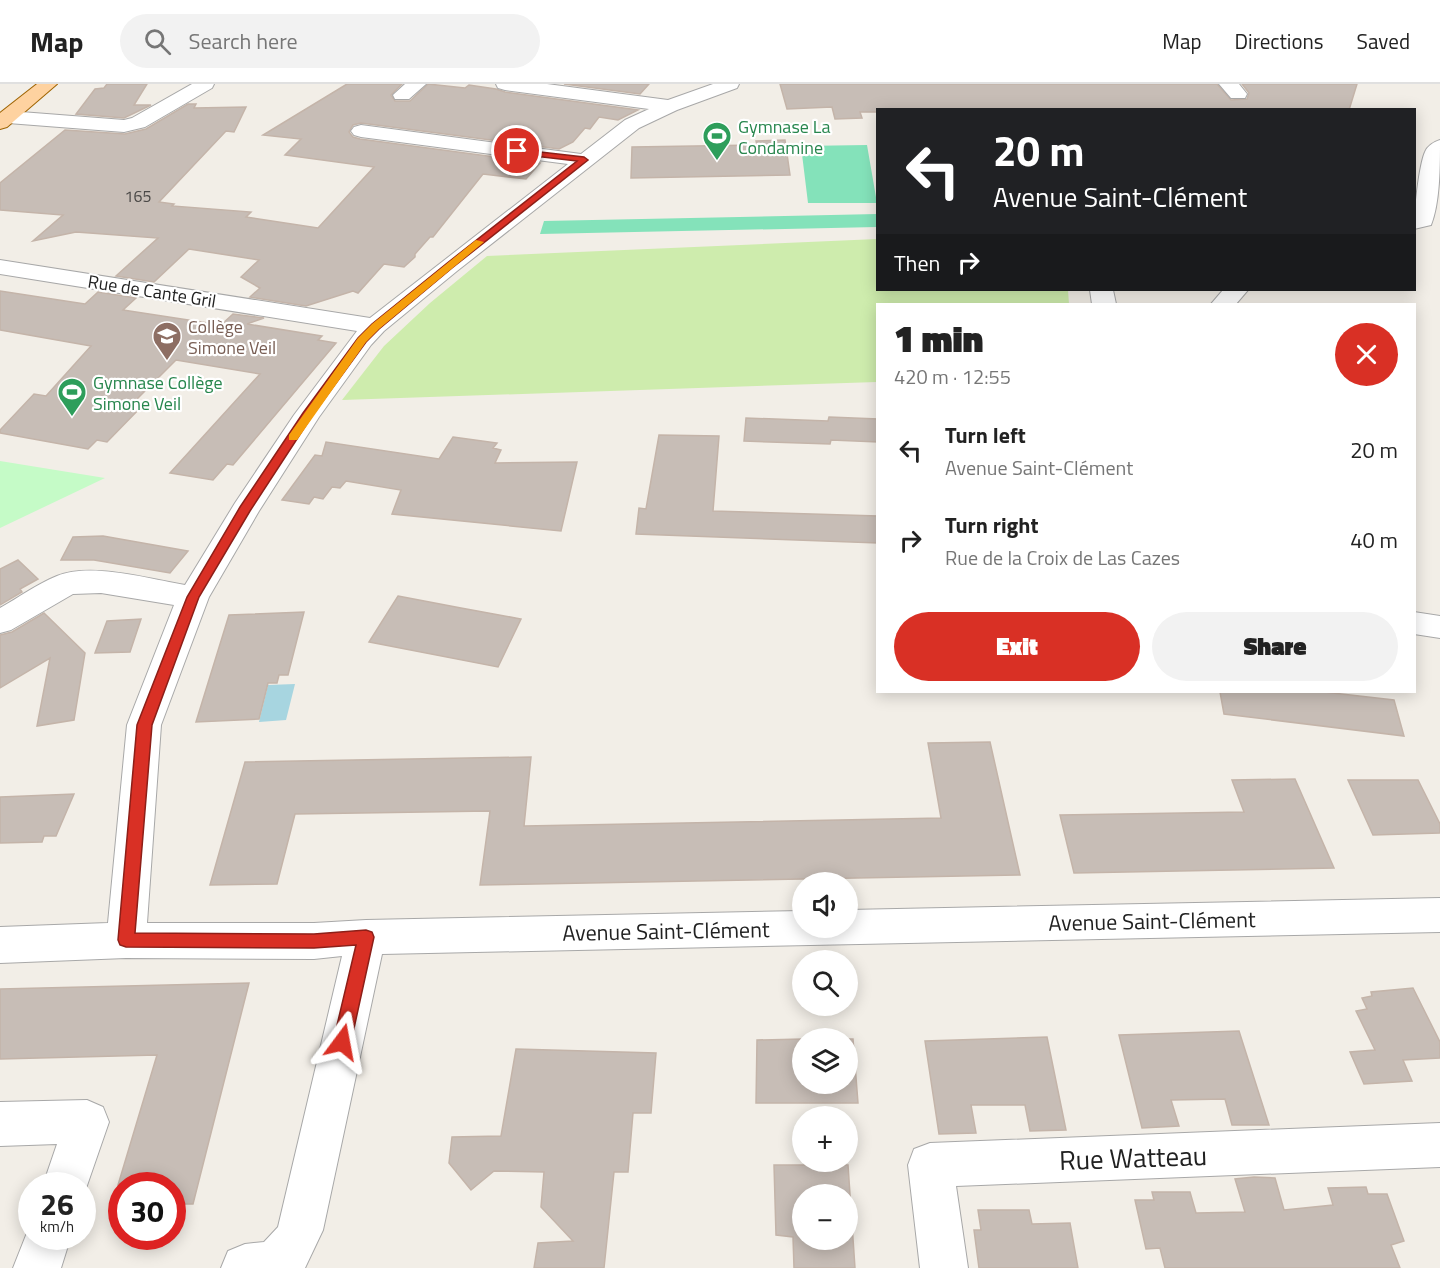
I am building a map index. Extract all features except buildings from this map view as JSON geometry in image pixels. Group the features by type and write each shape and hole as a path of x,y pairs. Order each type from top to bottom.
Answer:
{"main road":[{"path":"4,120 48,84"}],"street":[{"path":"4,120 124,126 138,123 205,84"},
{"path":"505,84 670,106"},
{"path":"126,940 144,725 193,597 245,510 307,415 362,340 375,326 584,160 632,124 670,106 730,84"},
{"path":"361,131 584,160"},
{"path":"1416,222 1423,220 1426,212 1435,152 1440,146"},
{"name":"Rue de Cante Gril","path":"0,267 375,326"},
{"path":"1224,303 1235,291"},
{"path":"0,622 67,584 102,582 193,597"},
{"path":"1416,623 1440,627"},
{"name":"Avenue Saint-Clément","path":"0,945 126,940 314,941 366,937 1440,915"},
{"path":"245,1268 272,1263 283,1258 294,1247 300,1230 366,937"},
{"path":"0,1124 87,1122 70,1172"},
{"name":"Rue Watteau","path":"944,1268 930,1165 1440,1145"},
{"path":"37,1268 43,1250"}],"green space":[{"path":"867,145 876,203 808,203 801,146"},
{"path":"876,214 876,227 540,234 544,221"},
{"path":"876,239 876,291 1068,291 1069,303 876,303 876,382 342,400 384,346 430,303 487,256"},
{"path":"0,461 105,478 0,528"}],"water":[{"path":"295,684 286,720 259,722 268,685"}],"slow traffic":[{"path":"293,438 307,415 362,340 375,326 479,242"}],"place":[{"name":"Gymnase La Condamine","path":"717,162"},
{"name":"Collège Simone Veil","path":"167,362"},
{"name":"Gymnase Collège Simone Veil","path":"72,418"}],"route":[{"path":"342,1042 366,937 314,941 126,940 144,725 193,597 245,510 307,415 362,340 375,326 584,160 517,151"}]}
